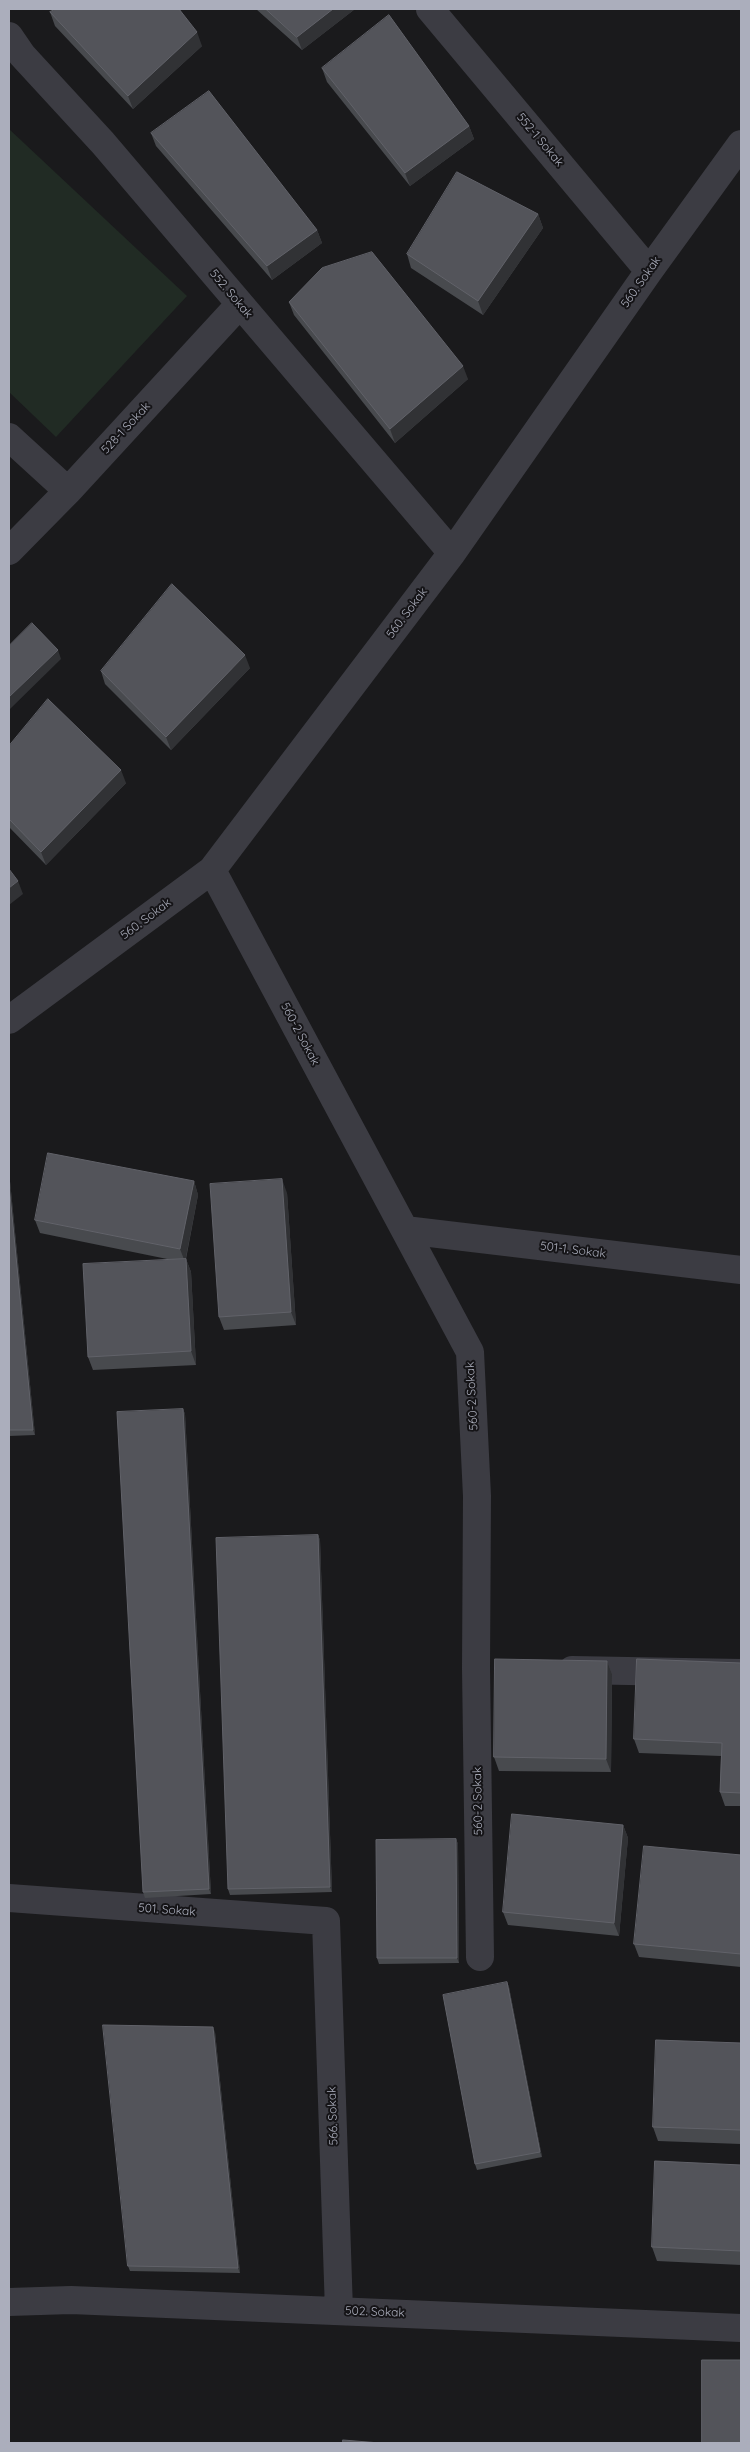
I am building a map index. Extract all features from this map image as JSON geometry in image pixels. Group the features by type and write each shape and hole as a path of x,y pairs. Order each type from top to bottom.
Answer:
{"street":[{"name":"552-1 Sokak","path":"430,9 649,271"},
{"name":"552. Sokak","path":"13,53 103,143 452,553"},
{"name":"560. Sokak","path":"9,1020 212,870 452,553 649,271 741,144"},
{"name":"528-1 Sokak","path":"9,550 68,492 240,304"},
{"path":"9,437 68,492"},
{"name":"560-2 Sokak","path":"212,870 470,1352 477,1496 476,1668 480,1957"},
{"name":"501-1. Sokak","path":"405,1230 741,1270"},
{"path":"476,1668 505,1669"},
{"path":"544,1670 741,1673"},
{"name":"501. Sokak","path":"9,1898 326,1921"},
{"name":"566. Sokak","path":"326,1921 339,2311"},
{"name":"502. Sokak","path":"9,2302 71,2300 741,2328"}],"shaded area":[{"path":"9,129 187,296 56,437 9,392"}],"building":[{"path":"56,9 179,9 197,32 128,96 50,12"},
{"path":"266,9 333,9 297,37"},
{"path":"389,15 469,126 405,173 322,68"},
{"path":"209,91 317,230 267,266 151,133"},
{"path":"457,172 538,214 478,301 407,254"},
{"path":"372,252 463,366 390,429 289,302 322,268"},
{"path":"172,584 245,655 166,737 101,671"},
{"path":"32,623 58,650 9,697 9,646"},
{"path":"48,699 121,770 41,852 9,819 9,746"},
{"path":"9,869 18,881 9,888"},
{"path":"48,1153 194,1181 180,1249 35,1220"},
{"path":"282,1179 291,1312 219,1317 210,1184"},
{"path":"9,1185 33,1430 9,1430"},
{"path":"186,1259 191,1351 88,1357 83,1264"},
{"path":"183,1409 209,1889 143,1892 117,1412"},
{"path":"318,1535 330,1887 228,1889 216,1538"},
{"path":"495,1659 607,1661 606,1759 494,1757"},
{"path":"637,1659 741,1663 741,1793 720,1792 722,1743 634,1739"},
{"path":"512,1814 623,1825 614,1923 503,1912"},
{"path":"456,1839 457,1958 377,1958 376,1840"},
{"path":"644,1846 741,1855 741,1954 634,1944"},
{"path":"507,1982 540,2152 475,2164 443,1995"},
{"path":"103,2025 213,2027 238,2268 128,2266"},
{"path":"656,2040 741,2043 741,2130 653,2127"},
{"path":"655,2161 741,2165 741,2251 652,2247"},
{"path":"702,2360 741,2360 741,2443 702,2443"},
{"path":"343,2440 380,2443 343,2443"}]}
